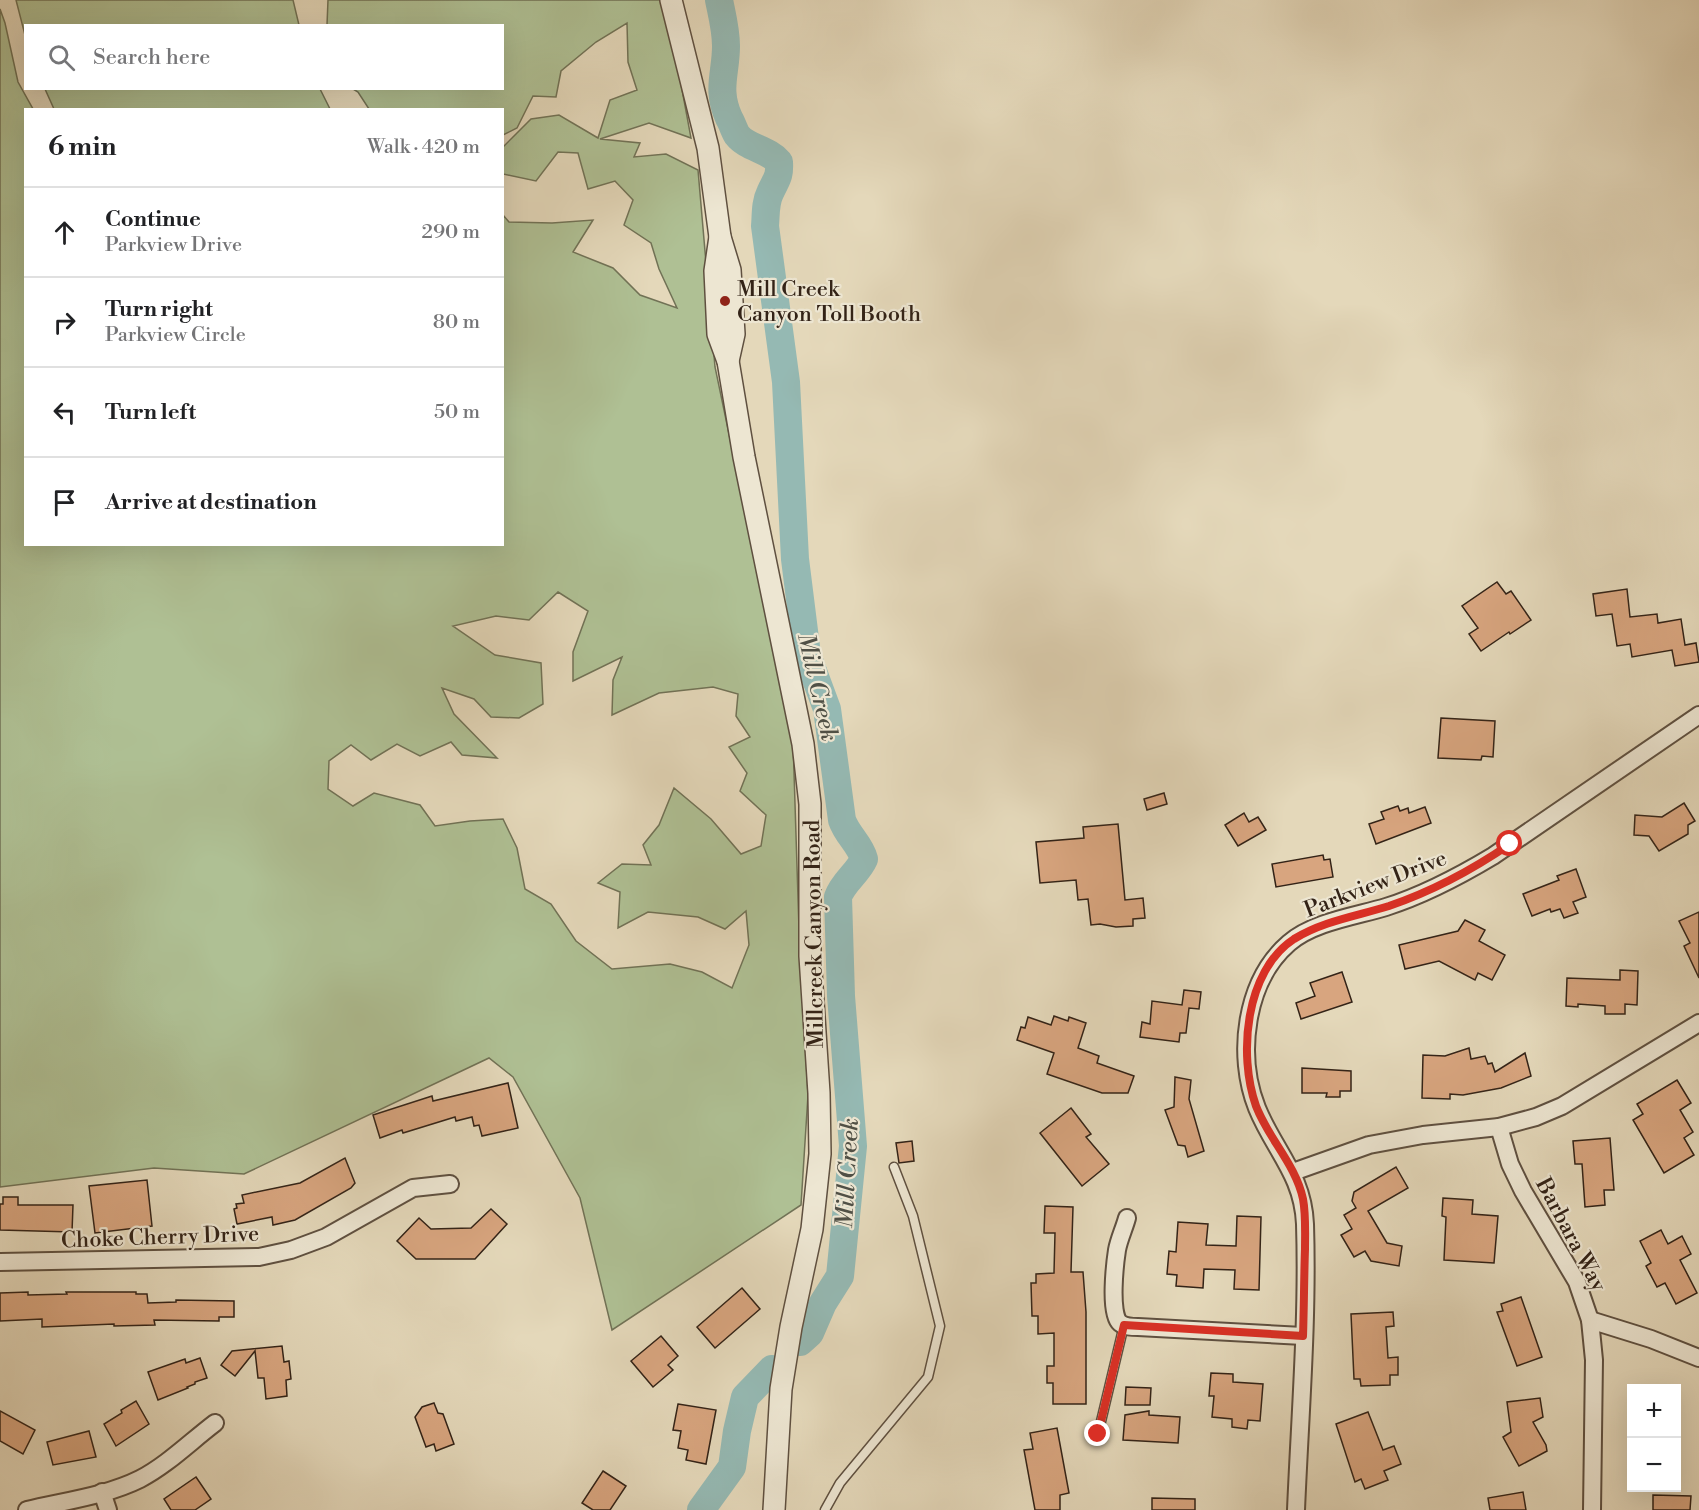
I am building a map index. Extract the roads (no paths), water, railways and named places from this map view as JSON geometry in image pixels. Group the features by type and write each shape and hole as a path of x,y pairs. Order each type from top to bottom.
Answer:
{"street":[{"name":"Millcreek Canyon Road","path":"671,0 708,148 720,237 730,270 734,334 728,362 748,479 803,744 810,804 810,956 819,1093 820,1163 812,1229 791,1327 781,1389 774,1510"},
{"name":"Parkview Drive","path":"1296,1510 1305,1224 1303,1200 1293,1172 1268,1131 1256,1106 1250,1085 1247,1063 1250,1013 1266,970 1282,950 1306,932 1387,906 1438,887 1462,874 1699,715"},
{"path":"1293,1172 1369,1145 1395,1139 1498,1126 1536,1118 1556,1109 1699,1023"},
{"name":"Barbara Way","path":"1498,1126 1510,1164 1523,1191 1577,1282 1590,1320 1594,1360 1592,1510"},
{"name":"Choke Cherry Drive","path":"0,1262 259,1257 291,1250 326,1237 413,1188 450,1185"},
{"path":"1127,1218 1117,1250 1114,1301 1116,1318 1124,1325 1303,1336"},
{"path":"1590,1320 1699,1358"},
{"path":"27,1510 102,1492 141,1478 166,1462 214,1423"},
{"path":"102,1492 108,1510"}],"lane":[{"path":"825,1510 840,1483 928,1377 940,1326 914,1216 894,1167"},
{"path":"1098,1434 1124,1325"}],"waterway":[{"name":"Mill Creek","path":"719,0 726,40 722,90 725,108 741,139 779,162 778,175 767,201 765,226 786,382 795,559 807,655 827,709 842,820 864,859 838,897 841,996 853,1146 840,1276 823,1303 810,1333 800,1342"},
{"name":"Mill Creek","path":"701,1510 732,1467 745,1397 772,1369"}],"place":[{"name":"Mill Creek Canyon Toll Booth","path":"725,301"}]}
